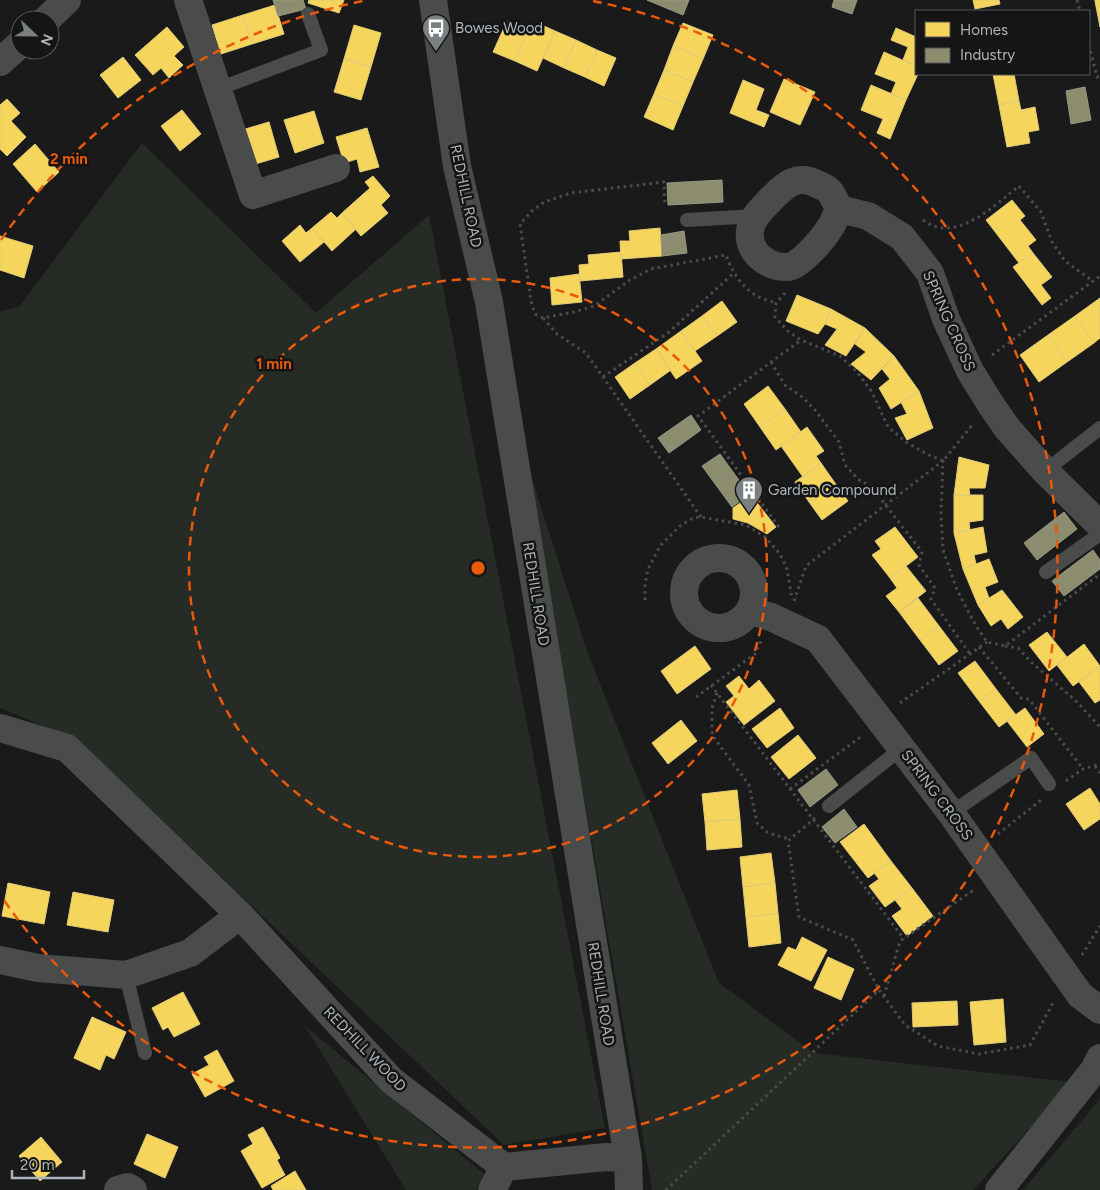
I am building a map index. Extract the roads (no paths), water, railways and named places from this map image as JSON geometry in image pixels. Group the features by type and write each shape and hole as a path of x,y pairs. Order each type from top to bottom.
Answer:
{"street":[{"path":"56,10 67,0"},
{"path":"188,0 253,195 336,168"},
{"name":"REDHILL ROAD","path":"434,0 457,166 489,302 628,1158 629,1190"},
{"path":"801,178 829,190 839,209 831,228 820,242 792,267 780,268 766,263 756,255 751,243 750,228 756,216 777,193 790,183 801,178"},
{"name":"SPRING CROSS","path":"839,209 868,216 902,237 930,273 946,319 970,371 1007,428 1045,471 1100,525"},
{"name":"SPRING CROSS","path":"761,614 818,639 951,813 1080,995 1100,1010"},
{"name":"REDHILL WOOD","path":"0,728 67,748 240,915 390,1080 498,1179 606,1157 628,1158"},
{"path":"0,960 38,968 126,975 190,954 240,915"},
{"path":"999,1190 1094,1070 1100,1058"},
{"path":"118,1190 128,1187 133,1190"}],"lane":[{"path":"218,89 321,50 308,14"},
{"path":"687,220 756,216"},
{"path":"1045,471 1100,428"},
{"path":"1046,572 1100,534"},
{"path":"829,806 902,748"},
{"path":"951,813 1031,758 1054,785"},
{"path":"126,975 145,1053"}],"place":[{"name":"Bowes Wood","path":"436,52"},
{"name":"Garden Compound","path":"749,514"}]}
